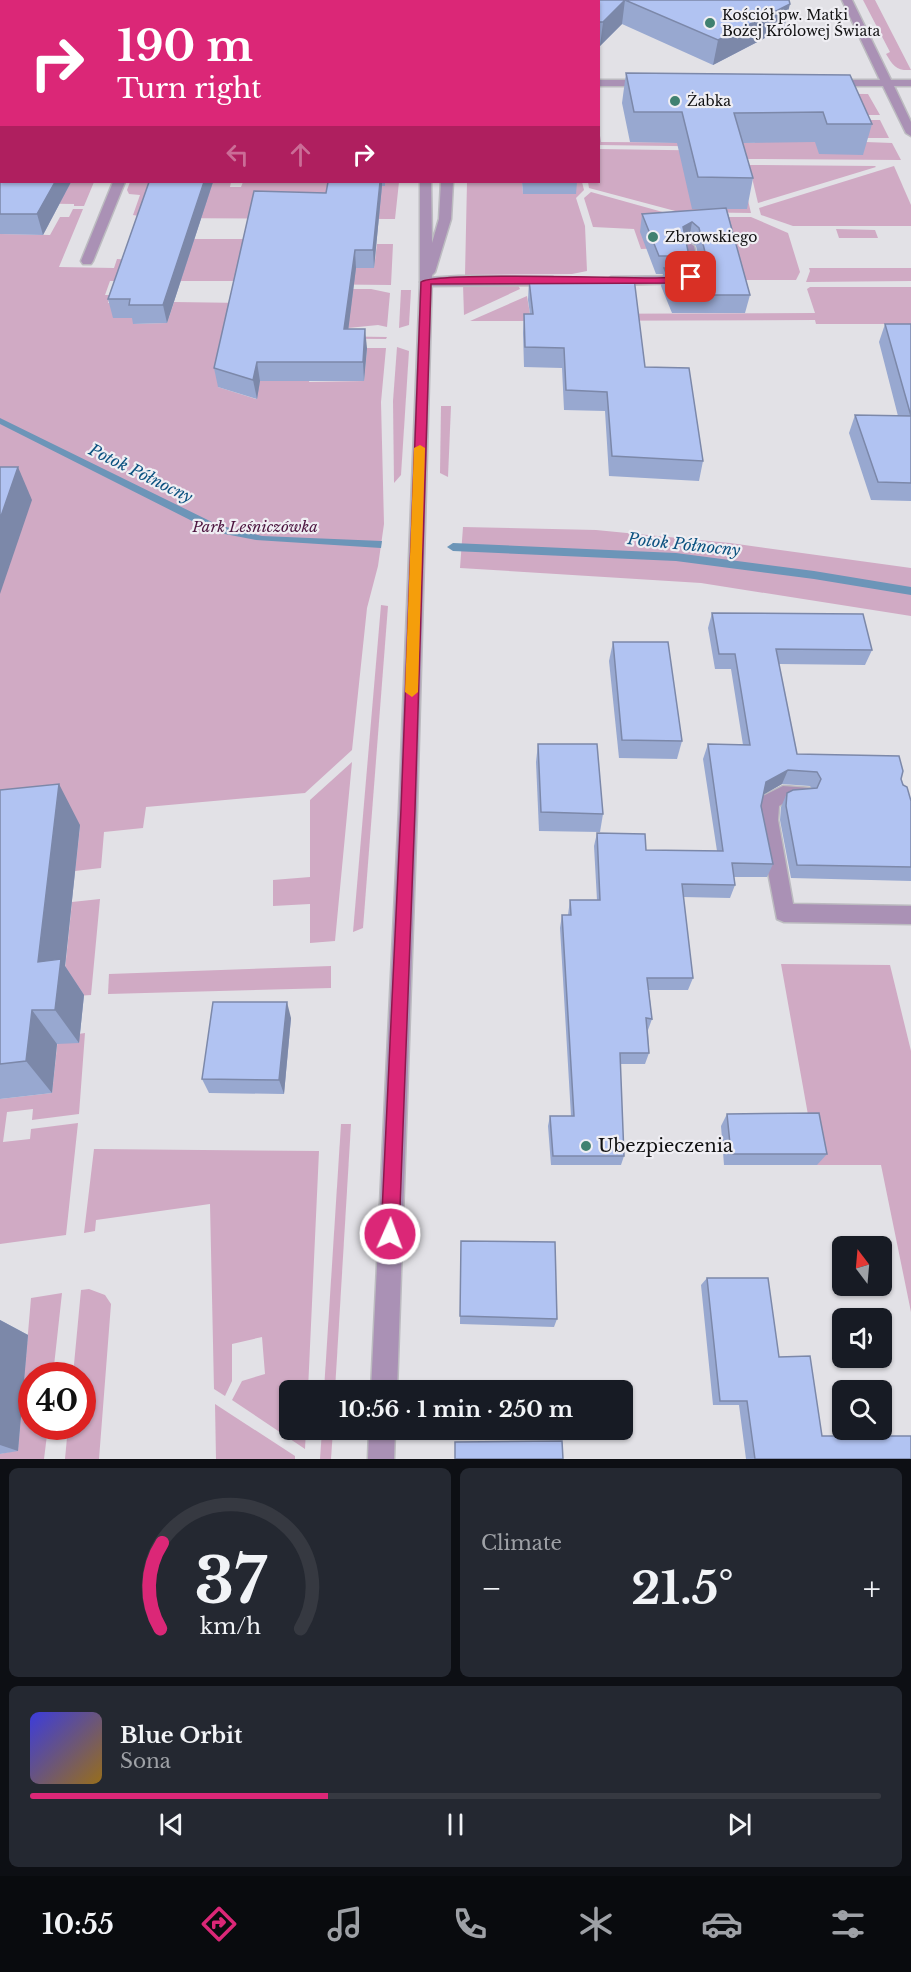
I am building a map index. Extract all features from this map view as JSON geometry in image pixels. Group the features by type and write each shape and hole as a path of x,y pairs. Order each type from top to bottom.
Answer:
{"street":[{"path":"848,0 911,134"},
{"path":"600,83 658,83"},
{"path":"812,83 911,83"},
{"path":"87,261 119,183"},
{"path":"384,1380 426,282 425,183"},
{"path":"426,282 445,219 447,183"},
{"path":"599,281 685,280 691,277 693,269 688,246"},
{"path":"426,282 568,281"},
{"path":"803,794 783,794 770,802 768,820 784,913 911,915"},
{"path":"381,1459 382,1440"}],"green space":[{"path":"863,0 875,0 911,70 899,69 891,62 886,54 890,52"},
{"path":"739,93 868,94 880,115 855,115 856,120 880,120 889,138 864,138 866,142 892,143 901,160 745,159 742,147 600,145 600,136 601,142 755,143"},
{"path":"600,149 734,151 692,208 737,209 747,196 751,213 679,212 589,188 588,183 600,183"},
{"path":"749,165 875,166 876,167 758,203"},
{"path":"894,166 911,205 911,226 793,226 761,215 759,208"},
{"path":"0,183 94,183 84,206 0,203"},
{"path":"130,183 231,183 230,187 241,187 243,183 333,183 333,186 384,186 385,183 399,183 395,219 151,218 133,215 140,195 129,194 127,190"},
{"path":"467,183 522,183 523,194 562,183 582,183 584,190 576,198 585,226 587,271 572,274 465,275"},
{"path":"591,192 677,216 670,248 641,249 634,229 593,227 584,198"},
{"name":"Park Leśniczówka","path":"73,209 83,209 59,267 114,268 117,259 134,260 187,239 259,239 374,268 377,244 393,244 391,285 293,284 246,335 387,337 386,339 260,338 218,387 256,399 263,366 311,366 309,382 364,381 367,348 386,348 381,402 384,524 378,566 367,608 352,750 305,793 146,807 143,828 104,832 101,868 75,871 80,826 0,853 0,234 50,235 60,217 69,217","holes":["110,281 250,281 245,303 174,302 167,323 134,324 135,318 113,318 117,303 108,303 110,295 105,295"]},
{"path":"685,217 751,217 788,233 800,272 796,280 709,280 727,244 689,242"},
{"path":"836,229 875,230 878,238 839,238"},
{"path":"809,268 911,268 911,281 806,282"},
{"path":"463,285 518,285 520,289 464,315"},
{"path":"810,287 911,287 911,324 816,324 815,320 470,321 527,296 530,314 815,313 807,289"},
{"path":"353,289 371,289 390,293 387,327 378,325 348,328"},
{"path":"401,290 411,290 409,325 399,328"},
{"path":"397,347 409,351 401,475 394,483 393,401"},
{"path":"441,406 451,406 448,477 440,473"},
{"path":"463,527 596,530 730,543 911,568 911,616 701,583 460,568"},
{"path":"381,605 388,606 363,928 353,932"},
{"path":"352,762 335,941 310,943 310,904 273,906 273,880 310,877 310,800"},
{"path":"100,899 91,995 62,997 72,902"},
{"path":"781,964 890,965 911,1051 911,1312 881,1165 817,1165"},
{"path":"331,966 331,988 108,994 109,974"},
{"path":"85,1033 79,1114 32,1120 33,1109 7,1112 3,1142 30,1139 31,1129 78,1123 66,1235 0,1244 0,1099 52,1093 58,1037"},
{"path":"341,1124 351,1124 336,1380 325,1380"},
{"path":"94,1149 319,1151 308,1380 279,1380 279,1432 232,1400 242,1381 265,1374 262,1337 232,1344 232,1381 225,1396 214,1389 210,1204 96,1220 95,1231 84,1233"},
{"path":"89,1289 105,1295 111,1304 99,1459 65,1459 67,1440 96,1440 96,1362 74,1362 81,1290"},
{"path":"62,1293 54,1362 26,1362 31,1298"},
{"path":"215,1404 295,1456 295,1459 216,1459"},
{"path":"19,1440 46,1440 44,1459 0,1459 0,1454 18,1450"},
{"path":"292,1440 305,1440 305,1449"},
{"path":"321,1440 332,1440 331,1459 320,1459"}],"water":[{"path":"0,418 218,525 262,536 382,541 381,548 256,540 204,527 0,424"}],"building":[{"path":"600,0 625,0 603,22 600,22"},
{"path":"625,0 789,0 790,4 718,40"},
{"path":"626,73 850,75 872,124 827,124 823,112 734,113 753,178 698,177 682,112 634,112"},
{"path":"0,183 54,183 37,214 0,214"},
{"path":"149,183 204,183 163,305 129,305 130,299 108,299"},
{"path":"328,183 380,183 373,250 355,250 344,329 365,329 363,362 257,362 253,380 214,368 254,191 326,193"},
{"path":"726,208 750,295 675,295 664,268 688,268 699,264 705,252 699,228 692,222 683,227 688,251 685,256 659,256 642,214"},
{"path":"634,278 645,367 689,368 703,461 612,456 607,392 566,390 564,348 525,347 524,314 533,314 529,280"},
{"path":"885,324 911,324 911,416"},
{"path":"855,415 911,416 911,483 878,482"},
{"path":"0,467 18,467 0,519"},
{"path":"712,613 863,614 872,650 776,649 797,754 899,756 903,771 901,779 903,785 907,787 911,801 911,867 797,865 786,806 787,793 793,790 817,788 821,779 817,772 788,770 766,782 761,806 773,864 732,863 735,885 682,884 693,978 647,978 652,1019 646,1018 649,1053 620,1053 624,1156 553,1156 550,1116 574,1116 562,915 571,915 570,900 600,900 597,833 645,834 646,850 723,851 708,744 750,745 735,654 719,654"},
{"path":"613,642 668,642 682,741 622,740"},
{"path":"538,744 597,744 603,814 541,812"},
{"path":"59,784 38,962 61,959 55,1010 32,1010 26,1061 0,1064 0,790"},
{"path":"213,1002 287,1002 279,1080 202,1079"},
{"path":"819,1113 827,1154 731,1154 727,1114"},
{"path":"461,1241 555,1242 557,1319 460,1316"},
{"path":"707,1278 768,1278 779,1357 810,1356 822,1436 832,1436 832,1440 892,1440 892,1436 911,1436 911,1459 755,1459 747,1401 720,1401"},
{"path":"562,1441 563,1459 455,1459 455,1442"}],"waterway":[{"name":"Potok Północny","path":"453,547 676,557 814,575 911,591"}],"slow traffic":[{"path":"412,692 420,448"}],"place":[{"name":"Kościół pw. Matki Bożej Królowej Świata","path":"710,23"},
{"name":"Żabka","path":"675,101"},
{"name":"Zbrowskiego","path":"653,237"},
{"name":"Ubezpieczenia","path":"586,1146"}],"route":[{"path":"390,1234 408,809 426,282 459,280 656,281 685,280 691,277"}]}
